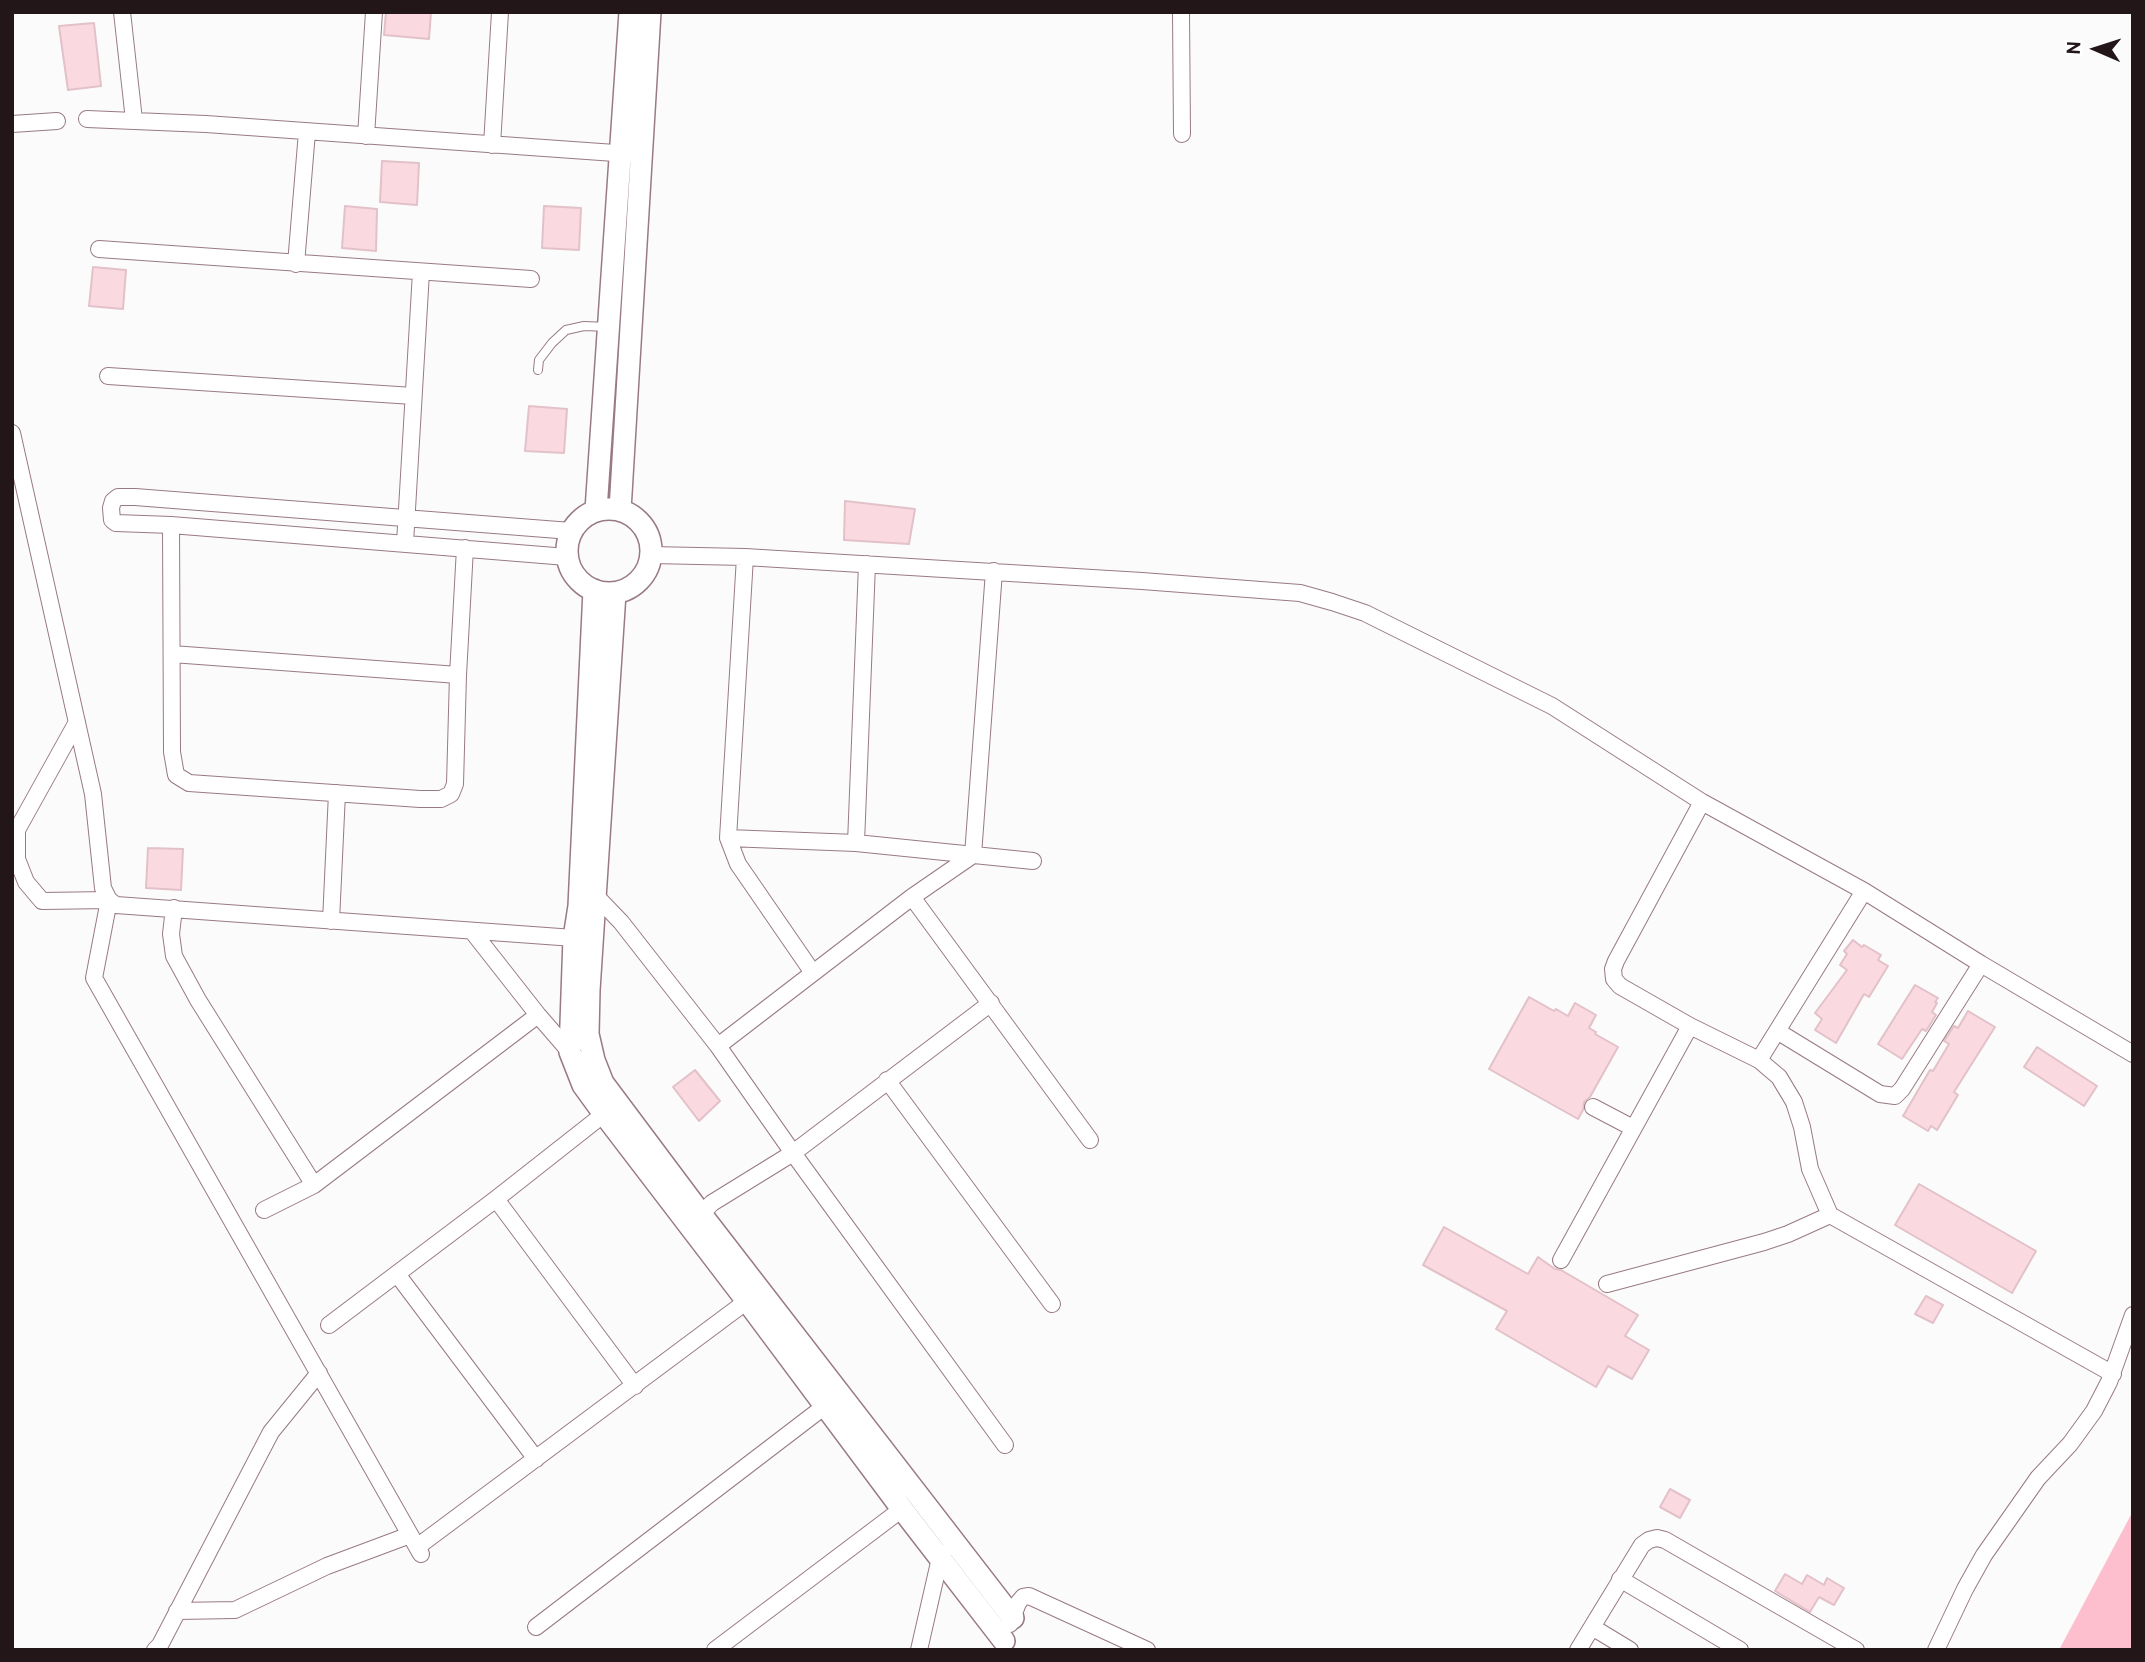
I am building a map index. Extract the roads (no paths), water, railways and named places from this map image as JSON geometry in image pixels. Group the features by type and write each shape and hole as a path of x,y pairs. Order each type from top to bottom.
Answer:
{"street":[{"path":"122,12 134,120"},
{"path":"366,136 374,12"},
{"path":"492,145 500,12"},
{"path":"620,510 630,154 630,12"},
{"path":"596,510 608,327 650,12"},
{"path":"1181,12 1182,134"},
{"path":"87,119 630,154"},
{"path":"12,124 57,121"},
{"path":"296,264 307,132"},
{"path":"99,249 531,279"},
{"path":"405,543 421,272"},
{"path":"108,376 413,396"},
{"path":"12,433 93,794 103,888 108,900 94,978 416,1545"},
{"path":"567,557 171,525 116,523 110,514 113,501 118,498 148,498 571,531"},
{"path":"596,510 620,510 634,517 642,524 650,544 651,555 643,576 626,590 615,593 594,590 576,578 570,568 567,557 571,531 583,518 596,510"},
{"path":"171,525 172,752 176,775 189,783 420,799 441,799 451,794 455,784 457,675 465,548"},
{"path":"651,555 744,557 993,571 1300,593 1332,601 1365,613 1552,706 1703,802 1864,891 2133,1054"},
{"path":"744,557 728,838 738,864 813,973"},
{"path":"856,843 867,564"},
{"path":"973,855 993,571"},
{"path":"570,1052 573,938 579,906 594,590"},
{"path":"615,593 589,990 588,1034 603,1083 1013,1618"},
{"path":"172,654 457,675"},
{"path":"77,722 17,830 17,859 26,882 42,901 108,900 116,905 573,938"},
{"path":"331,921 337,793"},
{"path":"1703,802 1613,970 1614,979 1620,986 1690,1026 1759,1060 1779,1077 1794,1102 1810,1169 1830,1215 2113,1374"},
{"path":"728,838 856,843 1033,860"},
{"path":"718,1046 912,897 973,855"},
{"path":"1759,1060 1864,891"},
{"path":"596,896 621,922 718,1046 1005,1445"},
{"path":"912,897 1090,1140"},
{"path":"174,908 171,934 174,956 198,1000 314,1185"},
{"path":"472,931 538,1016 570,1052 583,1085 604,1114 1004,1645"},
{"path":"1777,1031 1880,1094 1895,1096 1981,964"},
{"path":"701,1213 712,1203 793,1153 991,1003"},
{"path":"264,1210 314,1185 538,1016"},
{"path":"1561,1260 1690,1026"},
{"path":"570,1052 592,1049"},
{"path":"887,1080 1052,1304"},
{"path":"1593,1107 1633,1128"},
{"path":"329,1325 604,1114"},
{"path":"496,1199 635,1385"},
{"path":"1607,1284 1764,1242 1830,1215"},
{"path":"397,1274 536,1459"},
{"path":"177,1611 235,1610 327,1566 416,1545 747,1301"},
{"path":"1936,1650 1984,1555 2038,1479 2070,1444 2094,1411 2113,1374 2133,1315"},
{"path":"155,1650 271,1432 319,1373"},
{"path":"536,1628 825,1406"},
{"path":"715,1650 902,1509"},
{"path":"919,1650 940,1558 951,1538"},
{"path":"1578,1650 1642,1545 1657,1538 1665,1540 1856,1650"},
{"path":"1620,1579 1740,1650"},
{"path":"1004,1645 1018,1603 1023,1597 1036,1598 1146,1650"},
{"path":"1592,1627 1630,1650"}],"lane":[{"path":"538,370 539,360 552,342 566,330 584,326 608,327"}]}
